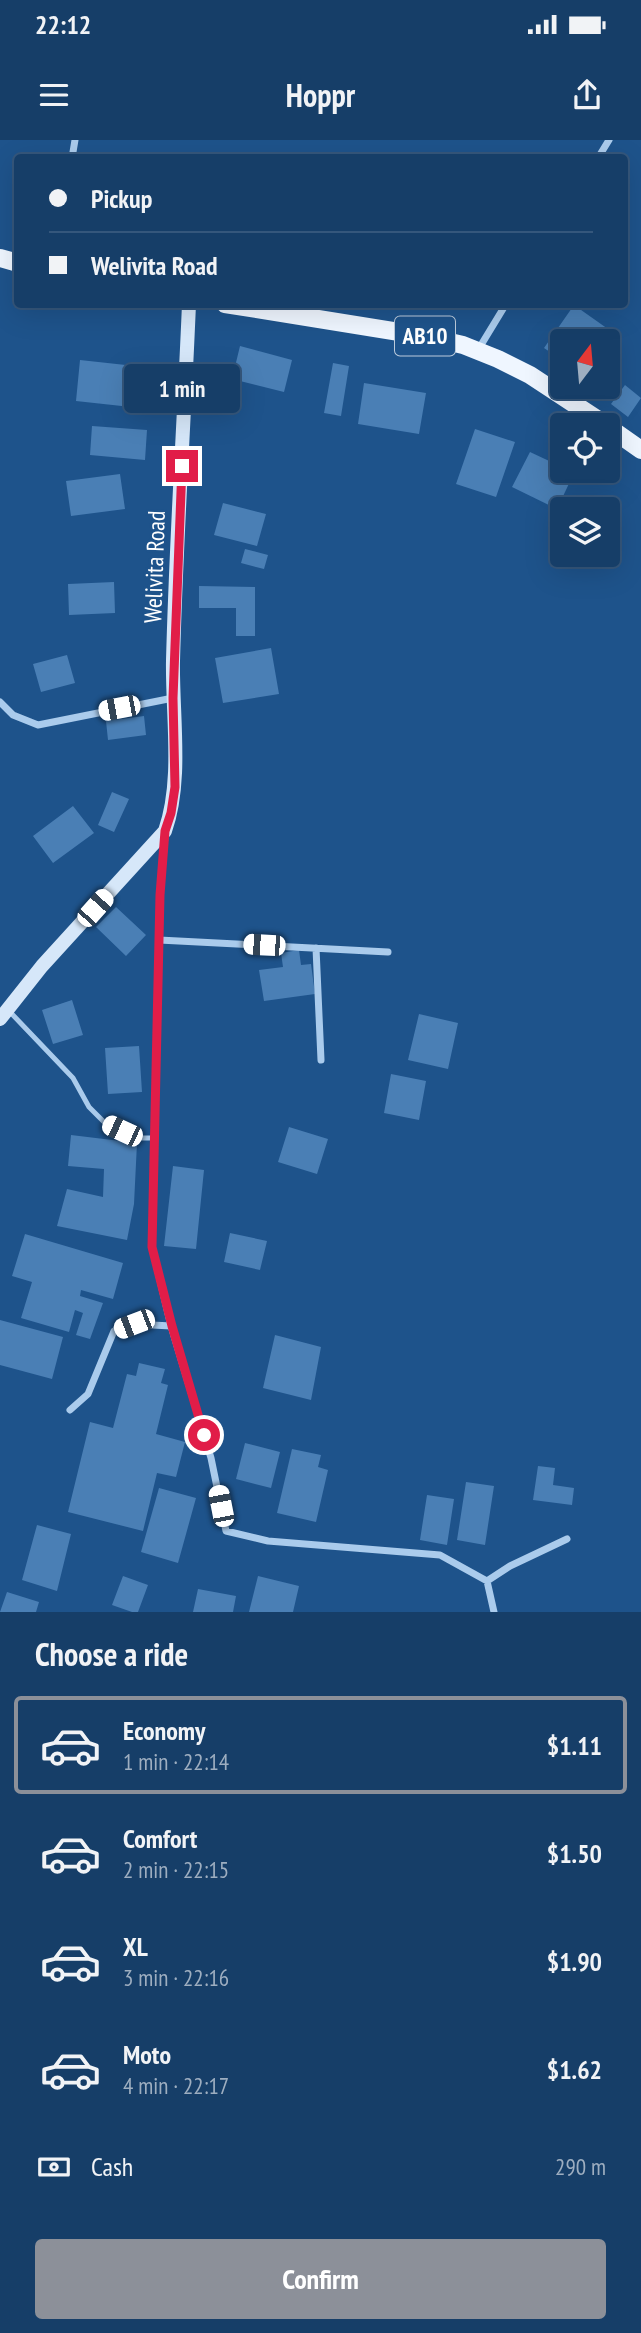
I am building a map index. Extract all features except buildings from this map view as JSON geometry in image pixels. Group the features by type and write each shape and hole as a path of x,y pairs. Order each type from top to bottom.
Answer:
{"main road":[{"name":"AB10","path":"250,308 424,336 477,351 530,375 587,413"},
{"name":"AB10","path":"620,435 641,450"}],"street":[{"name":"Welivita Road","path":"189,308 174,657 175,787 165,831 160,895 152,1247 211,1458 226,1531 268,1541 440,1555 487,1581"},
{"path":"477,351 504,308"},
{"path":"0,702 12,715 38,725 173,698"},
{"name":"Welivita Road","path":"4,1014 42,966 165,831"},
{"path":"159,940 388,951"},
{"path":"316,948 321,1060"},
{"path":"70,1410 88,1394 114,1331 134,1324 172,1326"},
{"path":"494,1612 487,1581 510,1566 567,1539"}],"lane":[{"path":"4,1014 73,1078 89,1107 105,1123 138,1139 155,1138"}],"route":[{"path":"182,466 173,698 175,787 165,831 160,895 152,1247 204,1435"}]}
